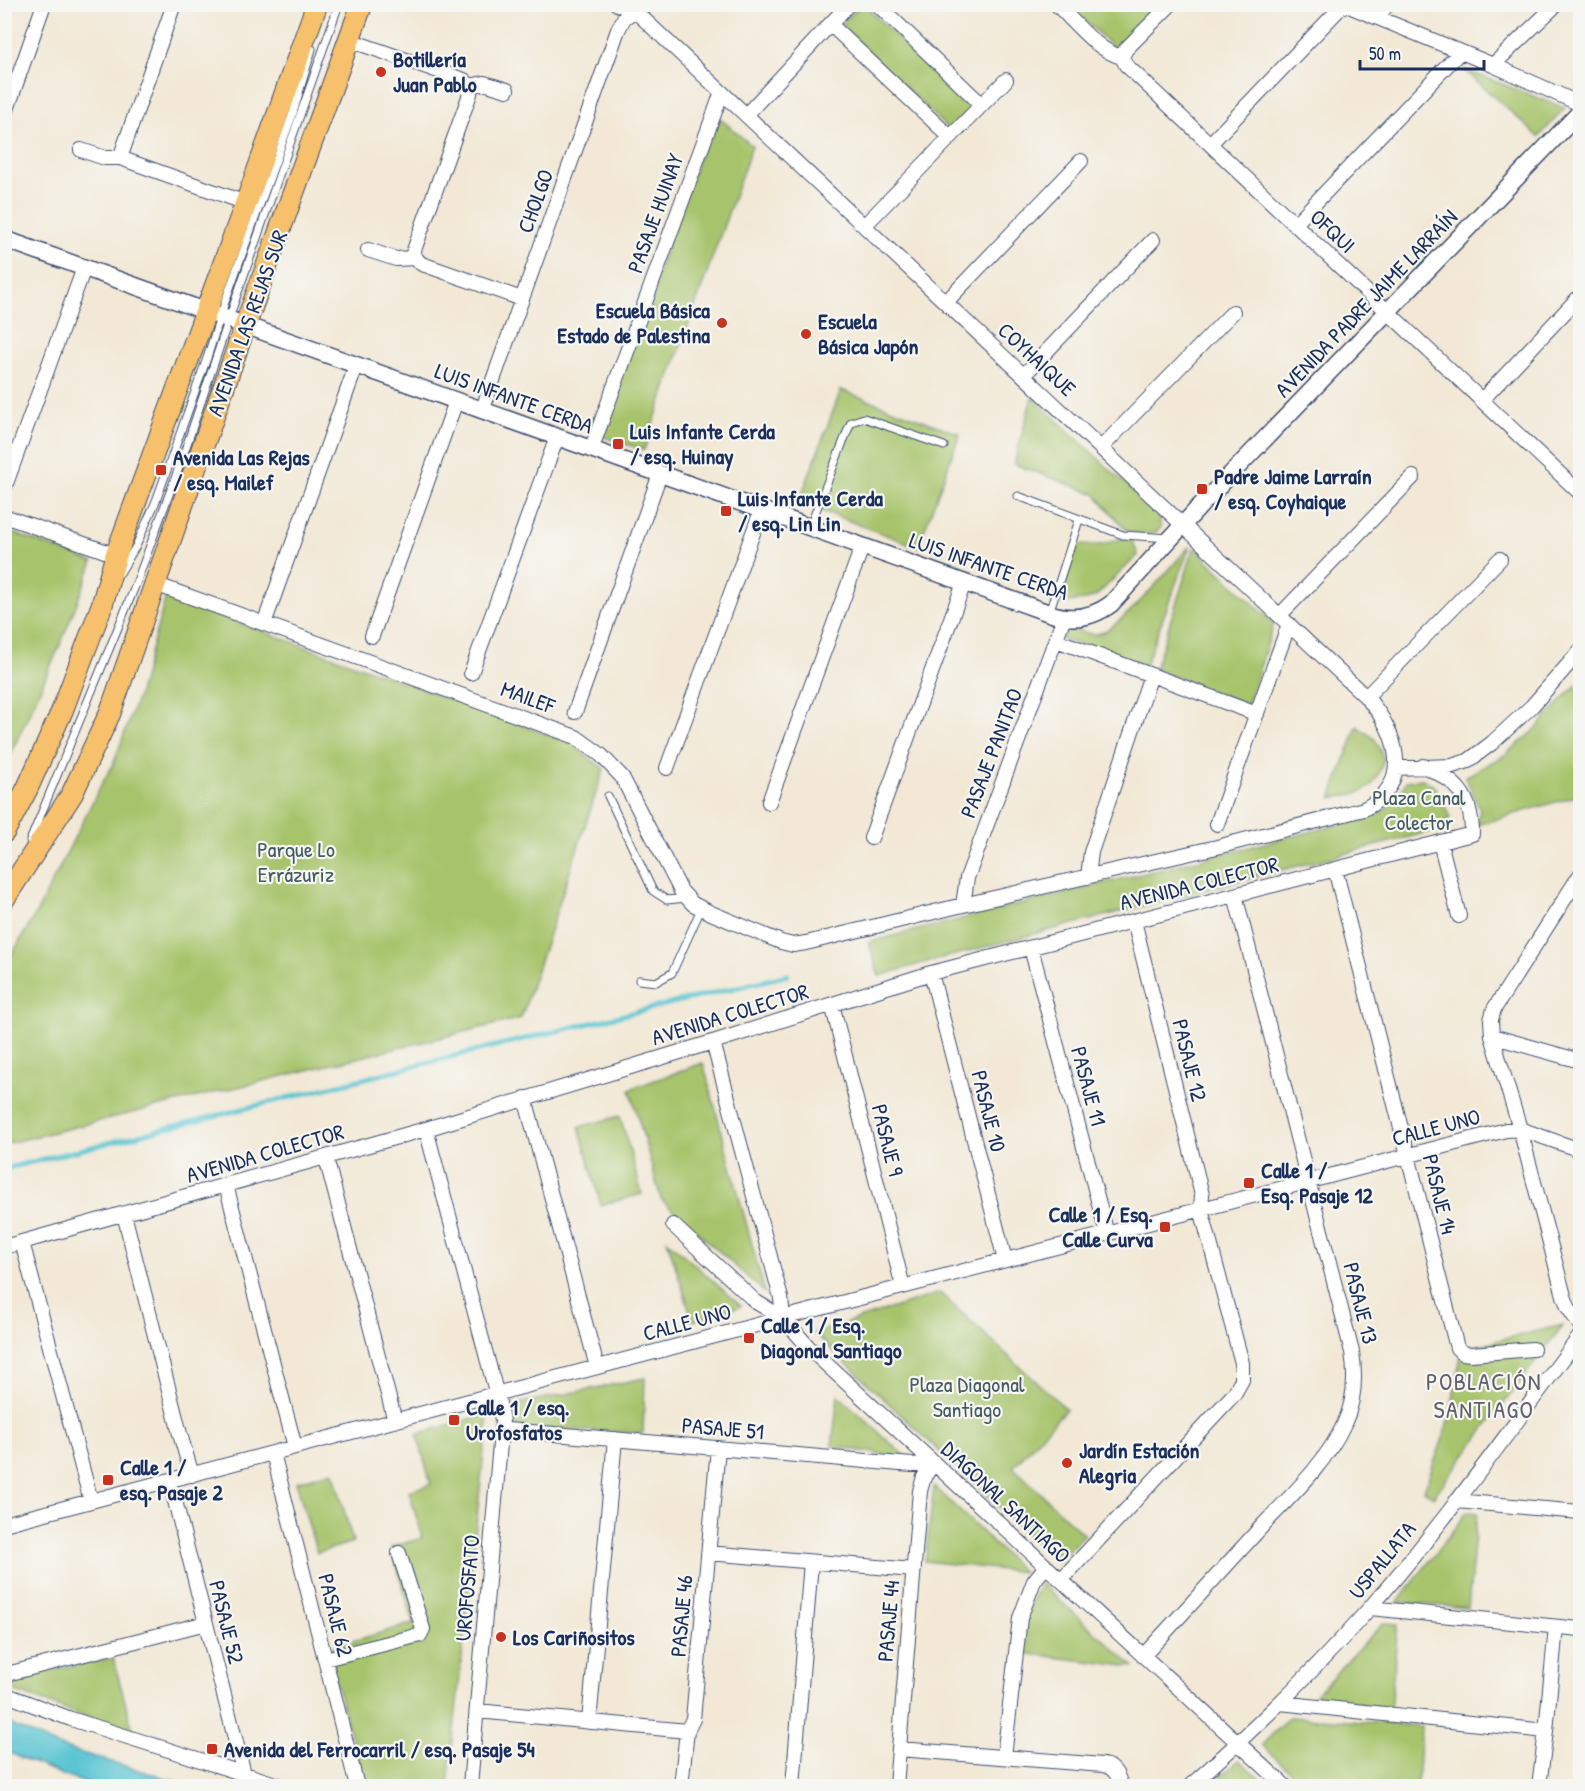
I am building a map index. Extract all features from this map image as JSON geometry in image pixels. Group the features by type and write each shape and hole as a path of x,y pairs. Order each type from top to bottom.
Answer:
{"main road":[{"name":"AVENIDA LAS REJAS SUR","path":"6,896 53,825 90,758 114,704 155,585 225,318 246,203 317,4"},
{"name":"AVENIDA LAS REJAS SUR","path":"4,831 44,751 102,605 116,555 225,318 363,4"}],"street":[{"path":"4,118 44,4"},
{"path":"120,158 174,4"},
{"name":"COYHAIQUE","path":"617,4 638,8 722,92 1366,697 1380,714 1390,733 1396,756 1396,768"},
{"path":"746,114 849,4"},
{"path":"876,4 982,105"},
{"name":"OFQUI","path":"1056,4 1104,49 1122,57 1126,65 1482,400 1577,483"},
{"path":"1122,57 1126,49 1171,4"},
{"path":"1210,144 1344,4 1581,104"},
{"path":"1375,17 1389,4"},
{"path":"1493,65 1557,4"},
{"name":"CHOLGO","path":"482,411 618,30 624,18 638,8"},
{"path":"830,24 950,137"},
{"path":"349,40 464,80 470,86 470,94 414,249 415,258 422,264 522,299"},
{"path":"1295,224 1460,52"},
{"path":"864,226 1006,80"},
{"path":"470,86 484,83 507,90"},
{"name":"PASAJE HUINAY","path":"591,450 722,92"},
{"name":"AVENIDA PADRE JAIME LARRAÍN","path":"1184,525 1581,112"},
{"path":"81,150 105,158 120,158 246,203"},
{"path":"946,302 1081,161"},
{"name":"LUIS INFANTE CERDA","path":"4,239 1056,615 1086,617 1103,610 1184,525"},
{"path":"1023,375 1153,240"},
{"path":"368,250 396,259 415,258"},
{"path":"4,489 84,268"},
{"path":"1482,400 1581,296"},
{"path":"1101,448 1233,312"},
{"path":"264,624 356,366"},
{"path":"372,636 456,401"},
{"path":"471,673 557,437"},
{"path":"576,712 660,474"},
{"path":"1216,824 1257,714 1284,620 1413,477"},
{"path":"668,768 761,510"},
{"path":"4,516 116,555"},
{"path":"769,802 861,546"},
{"path":"1366,697 1500,559"},
{"path":"871,838 964,584"},
{"name":"MAILEF","path":"155,585 576,737 601,755 622,777 687,898 701,909 781,942 793,945 806,943"},
{"name":"PASAJE PANITAO","path":"963,905 967,878 1056,640 1056,615"},
{"path":"1056,640 1257,714"},
{"path":"1396,768 1460,764 1480,752 1532,706 1581,651"},
{"path":"1088,877 1091,852 1151,675"},
{"name":"AVENIDA COLECTOR","path":"4,1247 426,1129 931,973 1472,834 1472,818 1468,802 1461,790 1451,780 1423,766"},
{"name":"AVENIDA COLECTOR","path":"806,943 1217,847 1364,809 1374,804 1389,789 1396,768"},
{"path":"1440,842 1460,916"},
{"name":"PASAJE 14","path":"1335,869 1457,1348 1463,1353 1471,1354 1533,1348"},
{"path":"1581,875 1494,1009 1491,1020 1492,1036 1520,1129 1564,1296 1572,1314 1581,1325"},
{"name":"PASAJE 13","path":"1143,1656 1311,1473 1338,1436 1350,1409 1354,1380 1352,1353 1235,895"},
{"name":"PASAJE 12","path":"1061,1580 1234,1394 1242,1380 1242,1363 1201,1209 1202,1195 1134,921"},
{"name":"PASAJE 11","path":"1031,948 1107,1234"},
{"name":"PASAJE 10","path":"931,973 1005,1260"},
{"name":"PASAJE 9","path":"832,1004 903,1287"},
{"path":"1492,1036 1581,1061"},
{"path":"713,1042 781,1298 783,1318"},
{"path":"525,1098 597,1367"},
{"name":"UROFOSFATO","path":"426,1129 501,1412 502,1429 470,1786"},
{"path":"1520,1129 1581,1150"},
{"name":"CALLE UNO","path":"4,1524 1308,1181 1506,1130 1520,1129"},
{"path":"326,1158 395,1421"},
{"path":"226,1185 295,1448"},
{"path":"124,1214 192,1475"},
{"name":"DIAGONAL SANTIAGO","path":"673,1225 756,1302 783,1318 812,1351 1285,1786"},
{"path":"22,1242 91,1501"},
{"name":"USPALLATA","path":"1190,1786 1280,1703 1370,1608 1456,1501 1581,1336"},
{"name":"PASAJE 51","path":"508,1430 912,1465 934,1463"},
{"path":"589,1722 615,1439"},
{"name":"PASAJE 46","path":"681,1786 687,1731 693,1719 718,1448"},
{"name":"PASAJE 62","path":"273,1453 357,1786"},
{"name":"PASAJE 44","path":"896,1786 920,1491 924,1477 934,1463"},
{"name":"PASAJE 52","path":"170,1480 244,1774"},
{"path":"1456,1501 1581,1512"},
{"path":"325,1659 420,1635 423,1629 399,1553"},
{"path":"708,1553 914,1570"},
{"path":"793,1786 811,1562"},
{"path":"1004,1757 1016,1635 1031,1586 1046,1566"},
{"path":"1370,1608 1581,1629"},
{"path":"206,1623 6,1669 9,1696 71,1719 282,1786"},
{"path":"1539,1786 1556,1626"},
{"path":"1280,1703 1546,1731"},
{"path":"477,1711 687,1731"},
{"path":"899,1749 1108,1766 1116,1772 1121,1786"}],"lane":[{"path":"102,605 136,546 156,501 339,4"},
{"path":"6,896 134,589 181,462 314,43"},
{"path":"809,528 851,422 864,418 944,446"},
{"path":"1018,496 1123,535 1171,538"},
{"path":"1056,615 1079,520"},
{"path":"608,796 653,891 667,900 687,898"},
{"path":"639,980 656,982 672,973 701,909"}],"green space":[{"path":"861,5 864,5 971,108 949,130 841,25"},
{"path":"1068,5 1160,5 1115,49"},
{"path":"1463,69 1565,108 1539,137"},
{"path":"715,114 752,146 644,450 598,435"},
{"path":"841,390 960,434 918,547 799,502"},
{"path":"1032,397 1159,515 1161,528 1149,534 1127,531 1095,494 1014,464"},
{"path":"5,530 93,562 61,643 5,767"},
{"path":"1123,538 1132,540 1138,555 1096,596 1086,600 1058,603 1074,548 1080,545 1101,545"},
{"path":"1190,546 1145,666 1061,639 1065,625 1096,634 1118,622"},
{"path":"1194,548 1274,623 1248,705 1155,669"},
{"name":"Parque Lo Errázuriz","path":"166,596 568,742 604,769 521,1018 5,1144 5,966 38,910 113,765 139,693"},
{"name":"Plaza Canal Colector","path":"1576,685 1580,700 1580,795 1477,825 1480,809 1465,777 1503,756 1532,733"},
{"path":"1357,726 1375,739 1384,759 1376,779 1366,789 1331,798"},
{"name":"Plaza Canal Colector","path":"1423,779 1435,787 1450,816 1444,828 879,976 869,942 1377,815 1394,801 1406,781"},
{"path":"703,1063 765,1293 661,1199 630,1089"},
{"path":"620,1116 642,1194 601,1205 579,1127"},
{"path":"667,1240 741,1306 693,1321"},
{"name":"Plaza Diagonal Santiago","path":"940,1293 1066,1409 1013,1467 1084,1535 1057,1562 814,1333"},
{"path":"1563,1325 1433,1497 1424,1490 1449,1422 1462,1349"},
{"path":"645,1378 643,1433 514,1428 512,1405"},
{"path":"838,1395 908,1459 832,1446"},
{"path":"488,1414 448,1786 366,1786 326,1649 414,1623 391,1547 422,1538 409,1491 431,1484 417,1434"},
{"path":"333,1471 353,1542 317,1553 296,1482"},
{"path":"934,1486 1023,1572 925,1561"},
{"path":"1467,1512 1477,1513 1468,1608 1398,1602"},
{"path":"1041,1584 1134,1667 1022,1653 1026,1617 1031,1601"},
{"path":"1383,1623 1398,1624 1390,1710 1309,1702"},
{"path":"113,1658 134,1734 16,1692 11,1678"},
{"path":"1289,1717 1421,1726 1417,1786 1305,1786 1262,1745"},
{"path":"1239,1760 1268,1786 1210,1786"}],"water":[{"path":"5,1722 58,1746 192,1786 96,1786 70,1778 5,1751"}],"waterway":[{"path":"4,1169 788,975"}],"place":[{"name":"Botillería Juan Pablo","path":"381,72"},
{"name":"Escuela Básica Estado de Palestina","path":"722,323"},
{"name":"Escuela Básica Japón","path":"806,334"},
{"name":"Luis Infante Cerda / esq. Huinay","path":"618,444"},
{"name":"Avenida Las Rejas / esq. Mailef","path":"161,470"},
{"name":"Padre Jaime Larraín / esq. Coyhaique","path":"1202,489"},
{"name":"Luis Infante Cerda / esq. Lin Lin","path":"726,511"},
{"name":"Calle 1 / Esq. Pasaje 12","path":"1249,1183"},
{"name":"Calle 1 / Esq. Calle Curva","path":"1165,1227"},
{"name":"Calle 1 / Esq. Diagonal Santiago","path":"749,1338"},
{"name":"Calle 1 / esq. Urofosfatos","path":"454,1420"},
{"name":"Jardín Estación Alegria","path":"1067,1463"},
{"name":"Calle 1 / esq. Pasaje 2","path":"108,1480"},
{"name":"Los Cariñositos","path":"501,1637"},
{"name":"Avenida del Ferrocarril / esq. Pasaje 54","path":"212,1749"}],"district":[{"name":"POBLACIÓN SANTIAGO","path":"1484,1396"}]}
